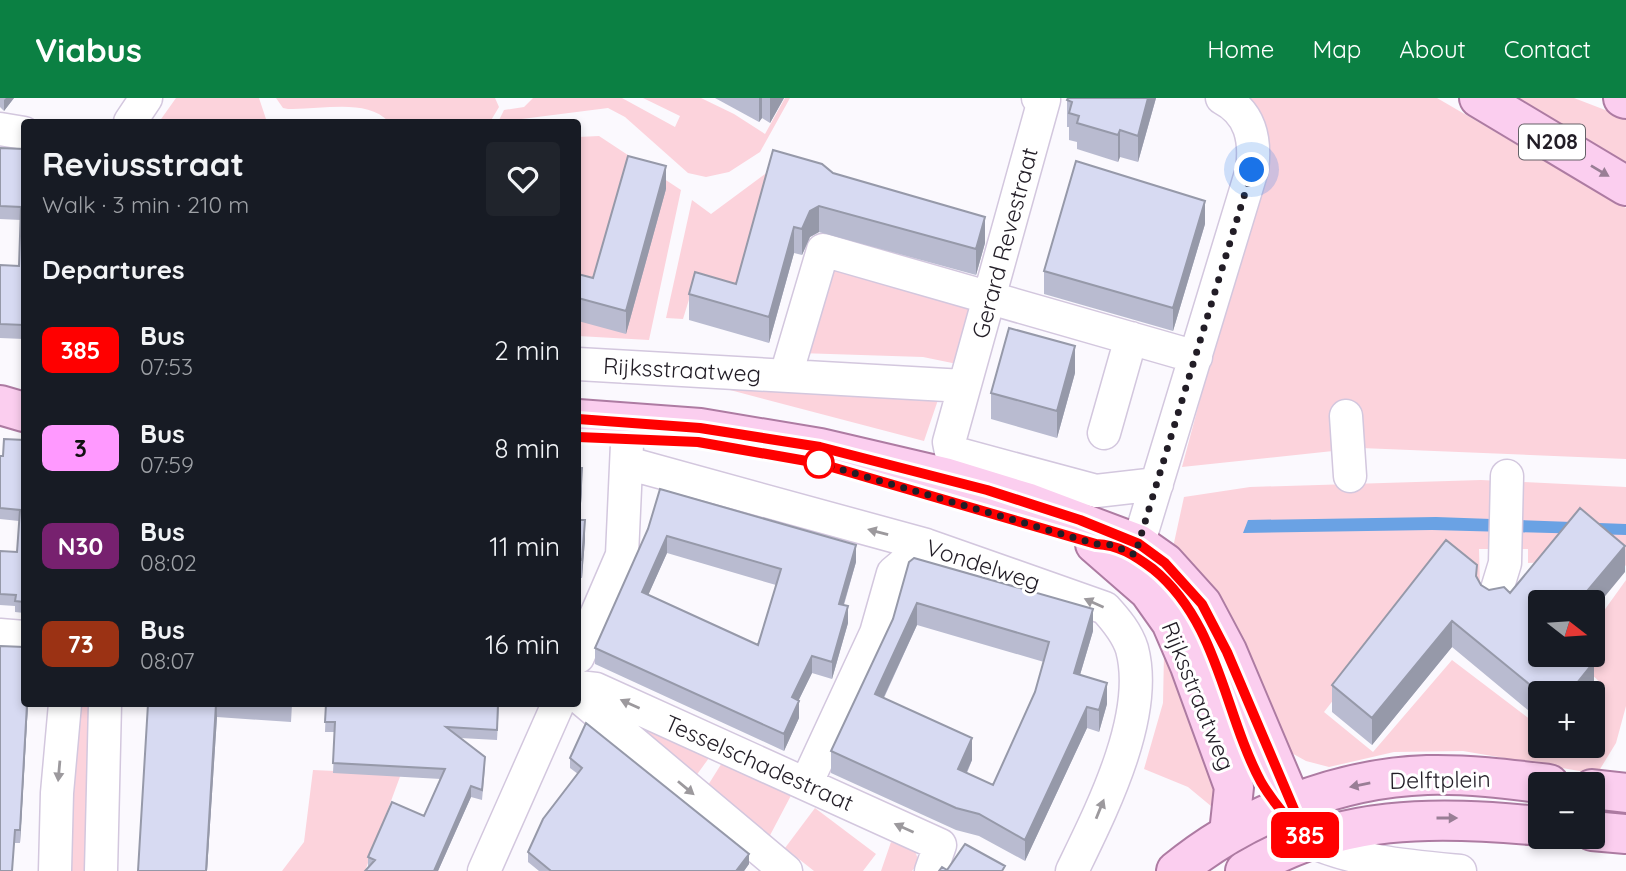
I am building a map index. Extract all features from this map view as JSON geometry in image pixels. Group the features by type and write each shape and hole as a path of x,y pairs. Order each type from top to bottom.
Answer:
{"main road":[{"name":"N208","path":"1479,98 1626,186"},
{"path":"0,390 21,388"},
{"path":"0,405 21,411"},
{"name":"Rijksstraatweg","path":"581,420 627,441 700,428 820,447 944,477 1055,512 1165,563 1202,604 1227,652 1285,807 1307,840"},
{"name":"Rijksstraatweg","path":"581,437 698,442 818,463 1096,544 1137,550"},
{"name":"Rijksstraatweg","path":"1096,544 1149,591 1171,622 1234,787 1229,833"},
{"name":"Delftplein","path":"1285,807 1352,786 1401,777 1449,775 1528,782"},
{"path":"1605,791 1626,793"},
{"path":"1176,871 1229,833 1285,807"},
{"name":"Delftplein","path":"1307,840 1348,828 1434,818 1528,825"},
{"path":"1605,832 1626,834"},
{"path":"1245,871 1307,840"}],"street":[{"path":"132,119 146,98"},
{"path":"1137,550 1248,185 1254,156 1247,120 1232,104 1222,98"},
{"name":"Gerard Revestraat","path":"964,386 1008,231 1041,99"},
{"path":"0,129 21,132"},
{"path":"976,221 1008,231"},
{"name":"Rijksstraatweg","path":"786,375 823,250 990,298"},
{"path":"990,298 1196,357"},
{"path":"1104,433 1130,338"},
{"name":"Rijksstraatweg","path":"581,364 964,386"},
{"path":"964,386 949,442 951,452 1096,491 1157,484"},
{"path":"1346,416 1350,476"},
{"path":"581,650 621,555 627,441"},
{"name":"Vondelweg","path":"627,441 1096,602 1105,608 1123,630 1132,648 1135,671 1132,714 1116,768 1072,871"},
{"path":"1494,599 1503,572 1507,476"},
{"path":"806,784 876,633 893,573 926,545"},
{"path":"0,635 21,637"},
{"name":"Tesselschadestraat","path":"581,687 596,688 806,784 935,858 970,852"},
{"name":"Tesselschadestraat","path":"581,699 786,871"},
{"path":"55,871 57,793 65,707"},
{"path":"101,871 104,707"},
{"path":"489,869 557,707"},
{"path":"1307,840 1338,854 1378,863 1460,871"}],"shaded area":[{"path":"176,98 259,98 266,119 161,119"},
{"path":"276,98 495,98 499,107 492,119 385,119 369,110 356,108 283,108"},
{"path":"533,98 622,98 675,127 680,116 643,98 701,98 734,114 765,134 785,98 790,98 760,152 729,172 706,177 688,173 625,117 608,108 522,119 500,119 504,110 524,107"},
{"path":"1245,98 1437,98 1626,208 1626,459 1361,448 1182,467 1247,224"},
{"path":"1491,98 1574,98 1626,118 1626,177"},
{"path":"599,136 681,190 649,340 581,336 581,137"},
{"path":"784,160 732,304 691,293 683,319 666,318 692,200 711,214"},
{"path":"828,259 980,306 962,365 923,357 799,353"},
{"path":"809,386 940,394 924,441 730,390"},
{"path":"1481,480 1626,487 1626,566 1593,538 1552,562 1528,563 1528,549 1479,549 1480,585 1449,551 1324,712 1373,752 1452,660 1528,718 1528,758 1605,758 1605,681 1599,681 1584,667 1605,667 1605,609 1626,580 1626,706 1616,743 1598,772 1463,751 1394,752 1329,767 1306,761 1288,751 1172,552 1184,497 1250,487"},
{"path":"1164,653 1173,657 1223,816 1188,787 1144,769 1163,703"},
{"path":"76,707 91,707 85,871 66,871"},
{"path":"646,722 714,751 693,780 639,731"},
{"path":"725,758 796,786 767,841 705,790"},
{"path":"313,770 401,774 365,871 282,871 304,842"},
{"path":"815,808 876,854 863,871 814,871 785,848"},
{"path":"891,842 915,851 919,862 912,871 881,871"}],"water":[{"path":"1436,517 1626,524 1626,535 1432,530 1243,533 1248,520"}],"building":[{"path":"1148,98 1138,136 1120,130 1118,135 1077,123 1079,116 1069,113 1072,102 1067,100"},
{"path":"0,148 21,149 21,207 0,206"},
{"path":"773,150 822,164 833,173 985,217 976,249 819,206 810,211 802,229 794,227 769,317 689,294 695,272 736,284"},
{"path":"628,156 666,166 626,311 581,299 581,275 593,278"},
{"path":"1076,161 1205,201 1173,308 1044,271"},
{"path":"21,207 21,325 0,324 0,265 19,266"},
{"path":"1009,328 1075,346 1057,411 991,393"},
{"path":"4,439 21,440 21,602 15,601 16,595 0,594 0,551 17,552 20,510 0,508 0,456 3,456"},
{"path":"660,489 856,545 839,604 848,606 832,662 812,656 792,697 799,701 784,734 595,648 648,529","holes":["667,536 781,569 758,645 642,592"]},
{"path":"1580,508 1625,546 1588,590 1528,590 1528,667 1590,667 1579,681 1528,681 1528,683 1452,621 1372,718 1332,685 1446,540 1477,565 1476,576 1481,585 1489,590 1504,587 1510,593"},
{"path":"581,520 585,520 582,560"},
{"path":"914,558 1093,609 1074,673 1107,683 1099,710 1087,707 1025,840 979,814 956,808 831,751 893,619 909,562","holes":["917,603 1049,642 1035,692 993,785 958,769 972,738 875,694"]},
{"path":"0,646 21,647 21,707 27,707 20,830 15,830 12,871 0,871"},
{"path":"148,707 216,707 206,871 138,871"},
{"path":"326,707 498,707 497,730 446,727 485,757 482,790 471,786 434,871 365,871 375,860 368,857 392,802 424,816 445,769 333,763 335,722 325,722"},
{"path":"586,723 749,854 736,871 551,871 528,852 543,819 582,768 570,758"},
{"path":"965,844 1005,866 1002,871 939,871 942,867 947,870"}],"bus line":[{"name":"385","path":"581,419 700,428 820,447 987,490 1080,520 1139,544 1165,563 1202,604 1227,652 1307,840 1278,810 1260,779 1213,656 1192,612 1160,575 1135,555 1113,545 1096,544 818,463 698,442 581,437"}],"route":[{"path":"819,463 1096,544 1113,545 1135,555 1252,170"}]}
